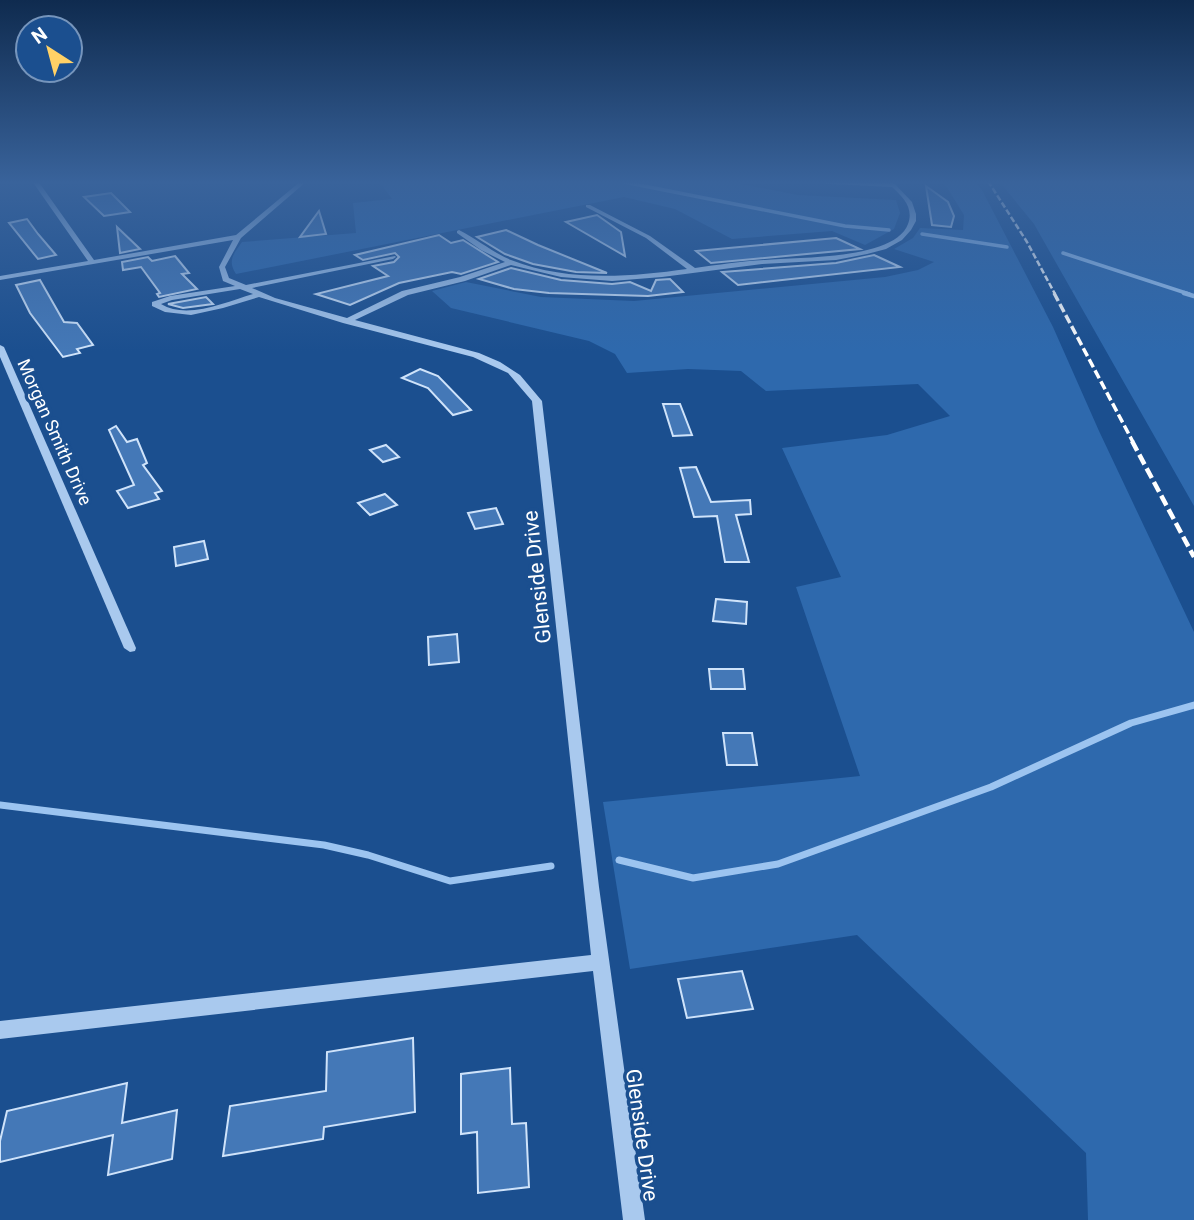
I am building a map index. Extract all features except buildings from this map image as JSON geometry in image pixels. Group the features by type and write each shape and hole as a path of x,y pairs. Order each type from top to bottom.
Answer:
{"street":[{"path":"75,238 92,262"},
{"path":"0,278 233,238"},
{"path":"238,238 222,267 226,279 241,288"},
{"path":"467,238 487,253 509,263 564,275 643,278 840,257 891,244 898,238"},
{"path":"649,238 694,271"},
{"path":"258,295 187,313 168,311 156,304 170,299 241,288 393,257"},
{"path":"346,321 405,293 462,279 509,263"},
{"name":"Glenside Drive","path":"241,288 346,321 476,355 519,375 537,401 600,962 634,1220"},
{"name":"Morgan Smith Drive","path":"0,347 130,648"},
{"path":"0,1030 600,962"}],"shaded area":[{"path":"294,238 418,238 236,274 232,261 242,242"},
{"path":"848,238 878,238 865,245"},
{"path":"913,238 1007,238 1053,327 1194,632 1194,1220 1088,1220 1086,1153 857,935 630,969 603,802 860,776 796,587 841,577 782,448 887,435 950,416 918,384 766,391 741,371 688,369 627,373 615,354 589,341 451,308 432,291 466,282 541,297 634,301 885,277 918,270 934,262 894,249"},
{"path":"1042,238 1194,238 1194,506"}],"waterway":[{"path":"948,238 1007,247"},
{"path":"1063,253 1189,294"},
{"path":"1184,293 1194,296"},
{"path":"619,860 693,878 778,864 991,787 1131,723 1194,705"},
{"path":"0,805 324,845 368,855 450,881 551,866"}],"railway":[{"path":"1024,238 1055,294"},
{"path":"1054,293 1133,442"},
{"path":"1132,441 1194,557"}]}
